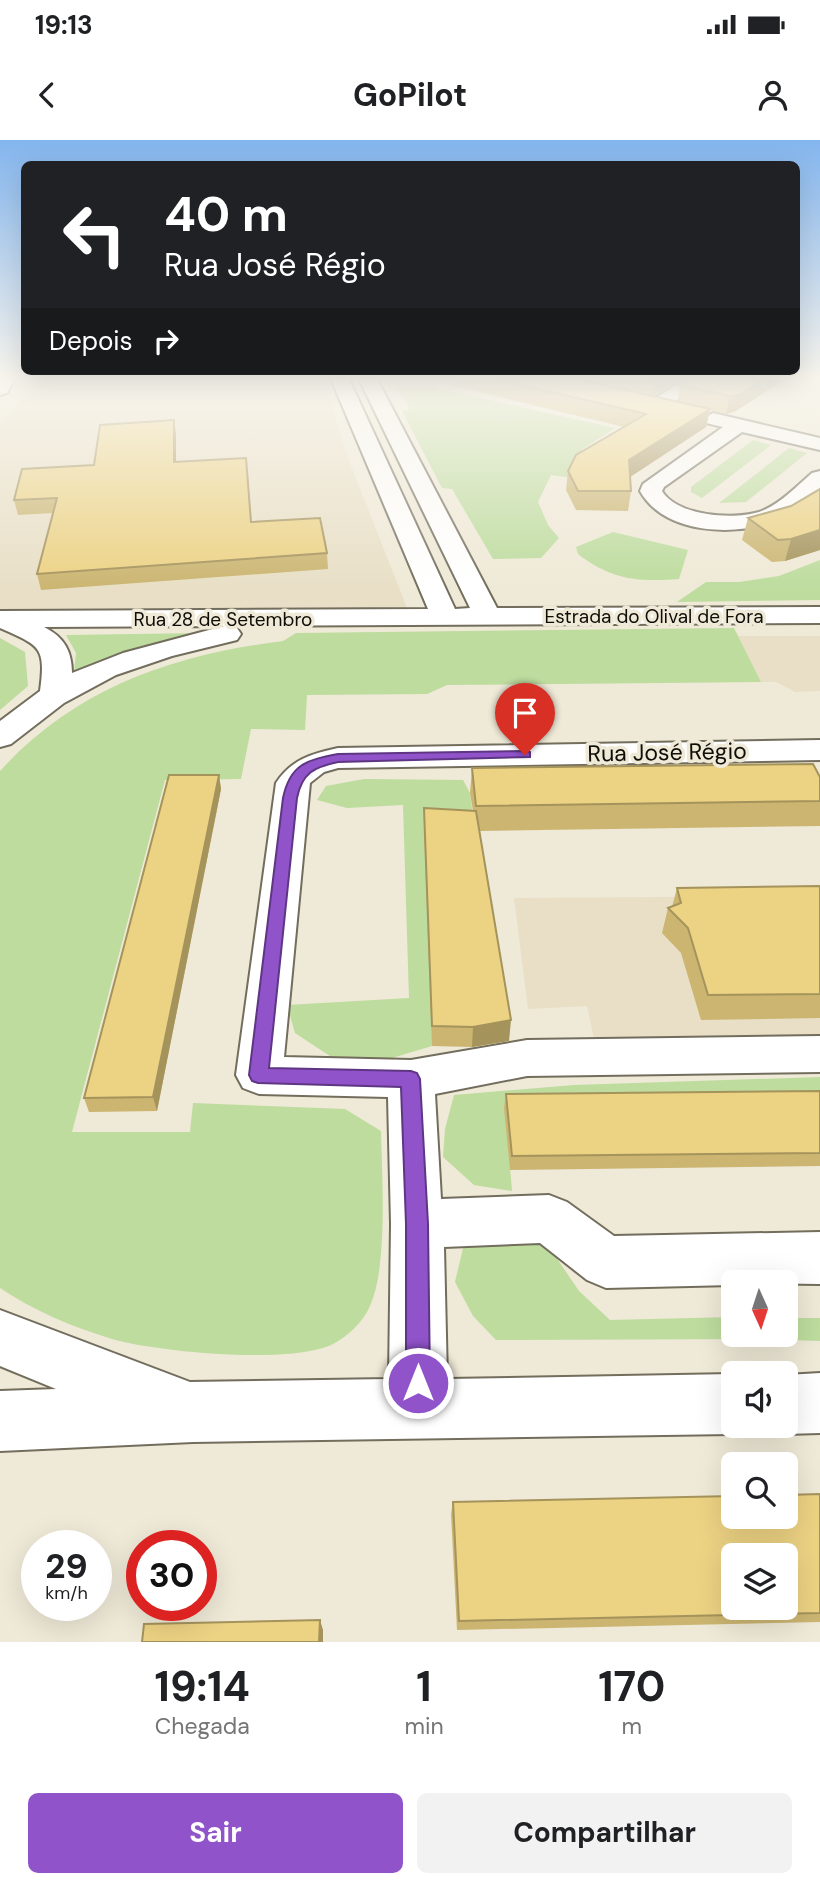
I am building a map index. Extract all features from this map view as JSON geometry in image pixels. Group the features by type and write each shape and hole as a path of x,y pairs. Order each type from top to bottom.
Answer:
{"street":[{"path":"371,449 446,618"},
{"path":"403,449 488,617"},
{"path":"704,449 654,484 654,499 669,511 720,522 752,521 776,513 820,478"},
{"name":"Estrada do Olival de Fora","path":"446,618 820,615"},
{"name":"Rua 28 de Setembro","path":"0,619 446,618"},
{"path":"0,619 42,636 54,647 59,663 55,694"},
{"path":"0,737 26,714 55,694 103,668 132,658 289,619"},
{"name":"Rua José Régio","path":"411,1079 258,1075 290,798 293,783 300,772 315,763 338,758 820,750"},
{"path":"418,1410 417,1224 411,1079 527,1058 820,1054"},
{"path":"417,1224 550,1219 606,1262 820,1258"},
{"path":"0,1338 193,1412"},
{"path":"798,1404 820,1403"},
{"path":"0,1421 193,1412 721,1404"}],"shaded area":[{"path":"0,449 344,449 407,608 0,609"},
{"path":"738,636 820,636 820,691 795,692 776,682 761,682"},
{"path":"820,896 820,1041 596,1048 587,1006 528,1009 514,898"}],"green space":[{"path":"422,449 582,449 641,467 622,485 551,475 538,502 548,525 559,538 541,558 493,559 452,489 442,488"},
{"path":"741,449 766,449 702,498 691,492 691,487"},
{"path":"788,449 807,453 746,502 719,503"},
{"path":"613,532 688,550 679,579 625,577 602,569 578,554 576,547"},
{"path":"820,560 820,600 677,602 706,582 739,582 779,576"},
{"path":"734,628 761,682 447,685 427,694 307,695 305,730 251,729 241,779 165,780 72,1132 190,1132 193,1103 345,1109 381,1131 383,1220 376,1289 363,1318 349,1333 333,1344 287,1354 257,1355 191,1352 112,1339 54,1318 0,1288 0,771 30,742 61,717 129,680 203,655 283,641 296,633"},
{"path":"204,633 74,673 76,653 66,635"},
{"path":"0,638 25,652 28,686 0,710"},
{"path":"364,779 463,780 470,793 475,831 432,1046 392,1058 336,1060 295,1033 287,1005 409,998 403,805 347,808 317,800 326,786"},
{"path":"820,1077 820,1105 505,1108 512,1191 474,1185 443,1157 445,1129 454,1095 574,1085"},
{"path":"510,1236 549,1247 579,1291 610,1320 721,1317 721,1339 496,1340 473,1316 455,1282 464,1244"},
{"path":"798,1318 820,1318 820,1341 798,1340"}],"building":[{"path":"96,449 174,449 174,462 246,458 251,522 320,518 327,553 37,574 57,498 14,500 22,469 94,465"},
{"path":"586,449 646,449 629,460 631,491 578,491 568,471 576,455"},
{"path":"820,489 820,530 778,540 748,518 791,506"},
{"path":"813,764 820,777 820,801 476,806 472,768"},
{"path":"169,775 219,775 153,1097 84,1098"},
{"path":"424,808 476,811 511,1020 473,1027 432,1026"},
{"path":"820,886 820,994 708,995 688,928 668,908 681,903 677,888"},
{"path":"820,1091 820,1153 512,1156 506,1094"},
{"path":"820,1494 820,1613 798,1613 798,1543 721,1543 721,1615 459,1621 453,1502 721,1496 721,1529 798,1529 798,1495"},
{"path":"320,1620 319,1642 142,1642 144,1624"}],"route":[{"path":"418,1383 417,1224 411,1079 258,1075 290,798 293,783 300,772 315,763 338,758 525,755"}]}
